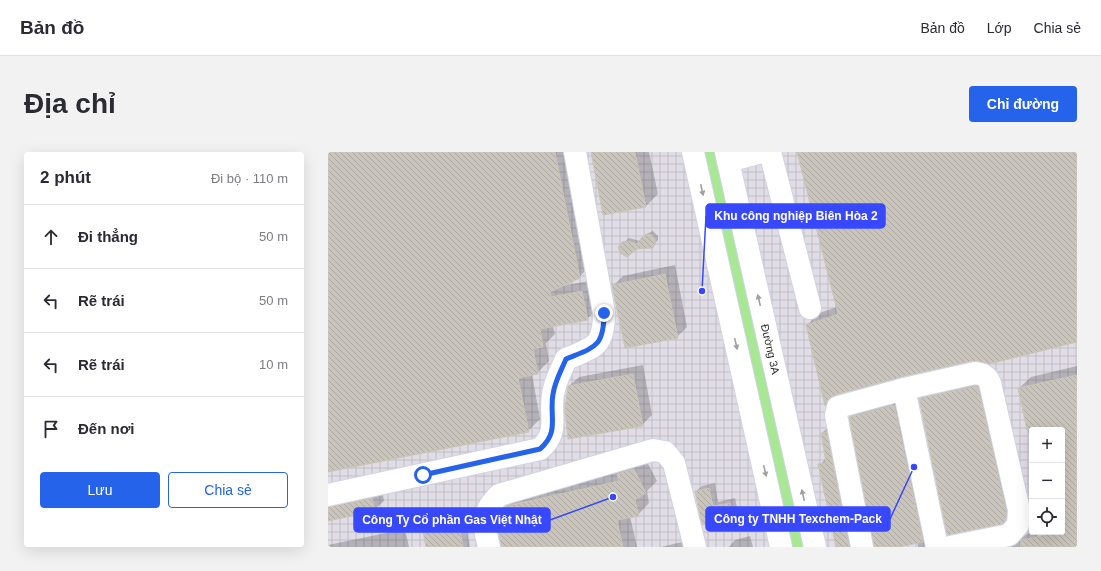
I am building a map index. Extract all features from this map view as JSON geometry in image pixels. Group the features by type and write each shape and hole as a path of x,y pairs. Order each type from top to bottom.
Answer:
{"street":[{"path":"328,495 540,449 548,442 553,430 552,396 555,383 566,359 586,351 600,341 604,329 604,313 575,152"},
{"path":"694,152 781,547"},
{"path":"727,156 762,152"},
{"path":"770,152 810,308"},
{"name":"Đường 3A","path":"727,156 815,547"},
{"path":"862,547 836,415 838,407 844,404 904,389 975,373 982,374 988,378 990,383 1019,510 1018,525 1009,535 950,547"},
{"path":"904,389 937,547"},
{"path":"489,547 483,523 488,505 499,494 653,450 665,452 674,463 695,547"}],"shaded area":[{"path":"328,152 1077,152 1077,547 328,547"}],"green space":[{"path":"704,152 716,152 805,547 791,547"}],"building":[{"path":"328,152 555,152 580,278 550,292 551,297 582,291 588,320 540,329 543,347 533,349 538,374 518,378 529,432 328,472"},
{"path":"591,152 635,152 646,207 603,215"},
{"path":"797,152 1077,152 1077,342 989,364 972,361 901,377 835,395 829,399 825,406 806,325 838,314"},
{"path":"647,234 652,235 655,239 653,248 637,249 627,257 620,253 618,247 622,242 628,241 637,244 642,237"},
{"path":"665,274 678,338 625,348 612,285"},
{"path":"633,374 643,426 568,439 565,409 568,386"},
{"path":"1077,375 1077,547 1020,547 1021,540 1045,535 1065,535 1065,427 1029,427 1029,430 1027,430 1018,388"},
{"path":"975,386 978,387 1006,511 1006,520 1002,524 947,535 919,398"},
{"path":"894,405 923,542 899,547 874,547 849,417"},
{"path":"827,432 849,547 836,547 818,464 826,463 821,433"},
{"path":"634,469 646,493 635,500 639,516 617,520 623,547 501,547 497,520 506,506 619,481 617,474"},
{"path":"709,488 713,506 730,503 733,518 702,525 695,491"},
{"path":"372,498 375,511 328,521 328,507"},
{"path":"459,524 463,547 426,547 423,531"}],"place":[{"name":"Khu công nghiệp Biên Hòa 2","path":"702,291"},
{"name":"Công ty TNHH Texchem-Pack","path":"914,467"},
{"name":"Công Ty Cổ phần Gas Việt Nhật","path":"613,497"}],"route":[{"path":"423,475 540,449 548,442 553,430 552,396 555,383 566,359 586,351 600,341 604,329 604,313"}]}
